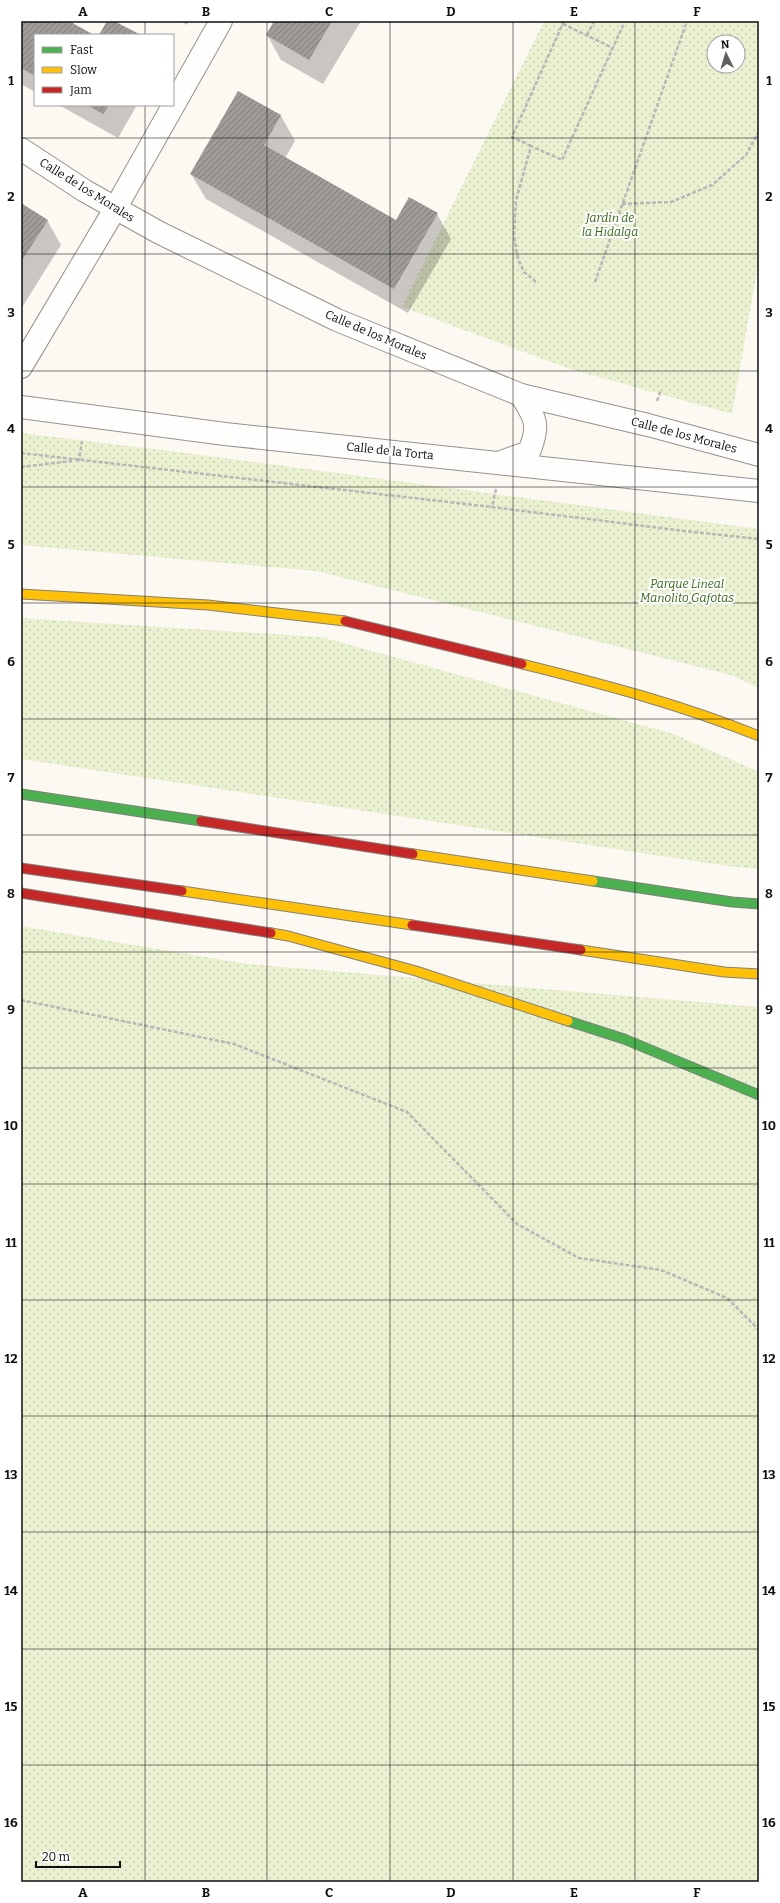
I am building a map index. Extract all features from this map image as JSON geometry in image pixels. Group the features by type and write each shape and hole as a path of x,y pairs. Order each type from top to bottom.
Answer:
{"highway":[{"path":"21,594 208,605 351,622 595,682 710,716 759,736"},
{"path":"21,794 732,902 759,904"},
{"path":"21,868 276,904 724,972 759,974"},
{"path":"21,893 288,936 416,971 624,1039 759,1095"}],"street":[{"path":"174,104 221,21"},
{"path":"21,367 115,208 173,106"},
{"name":"Calle de los Morales","path":"21,149 115,208 158,232 337,320 521,395 648,425 759,455"},
{"path":"498,463 528,452 536,435 534,415 521,395"},
{"name":"Calle de la Torta","path":"21,407 225,434 759,491"}],"path":[{"path":"587,35 594,21"},
{"path":"613,48 564,22 512,137 562,160 613,48 625,21"},
{"path":"595,282 687,21"},
{"path":"622,204 671,202 712,185 746,155 759,131"},
{"path":"531,146 516,200 514,236 518,259 524,272 536,282"},
{"path":"21,467 79,460 87,415"},
{"path":"21,453 492,507 684,532 759,539"},
{"path":"492,507 497,485"},
{"path":"21,1000 234,1044 407,1112 517,1224 579,1258 661,1270 727,1298 759,1330"}],"green space":[{"name":"Jardín de la Hidalga","path":"544,21 759,21 759,259 732,414 570,369 402,307"},
{"name":"Parque Lineal Manolito Gafotas","path":"21,433 186,453 759,529 759,688 731,675 316,571 21,545"},
{"path":"21,618 321,637 674,734 759,772 759,869 734,867 21,759"},
{"path":"21,926 247,964 759,1007 759,1882 21,1882"}],"building":[{"path":"21,21 69,21 92,34 34,34 34,75 21,68"},
{"path":"107,21 114,21 139,34 100,34"},
{"path":"274,21 332,21 309,60 266,35"},
{"path":"238,91 281,115 264,145 396,220 409,197 438,213 394,289 190,174"},
{"path":"89,106 108,106 103,114"},
{"path":"21,203 48,220 21,262"}],"traffic: fast":[{"path":"21,794 201,821"},
{"path":"593,881 732,902 759,904"},
{"path":"568,1021 624,1039 759,1095"}],"traffic: slow":[{"path":"21,594 208,605 345,621"},
{"path":"522,664 582,679 672,705 701,714 759,736"},
{"path":"413,854 593,881"},
{"path":"182,891 412,925"},
{"path":"271,933 288,936 416,971 568,1021"},
{"path":"581,950 724,972 759,974"}],"traffic: jam":[{"path":"345,621 522,664"},
{"path":"201,821 413,854"},
{"path":"21,868 182,891"},
{"path":"21,893 271,933"},
{"path":"412,925 581,950"}]}
